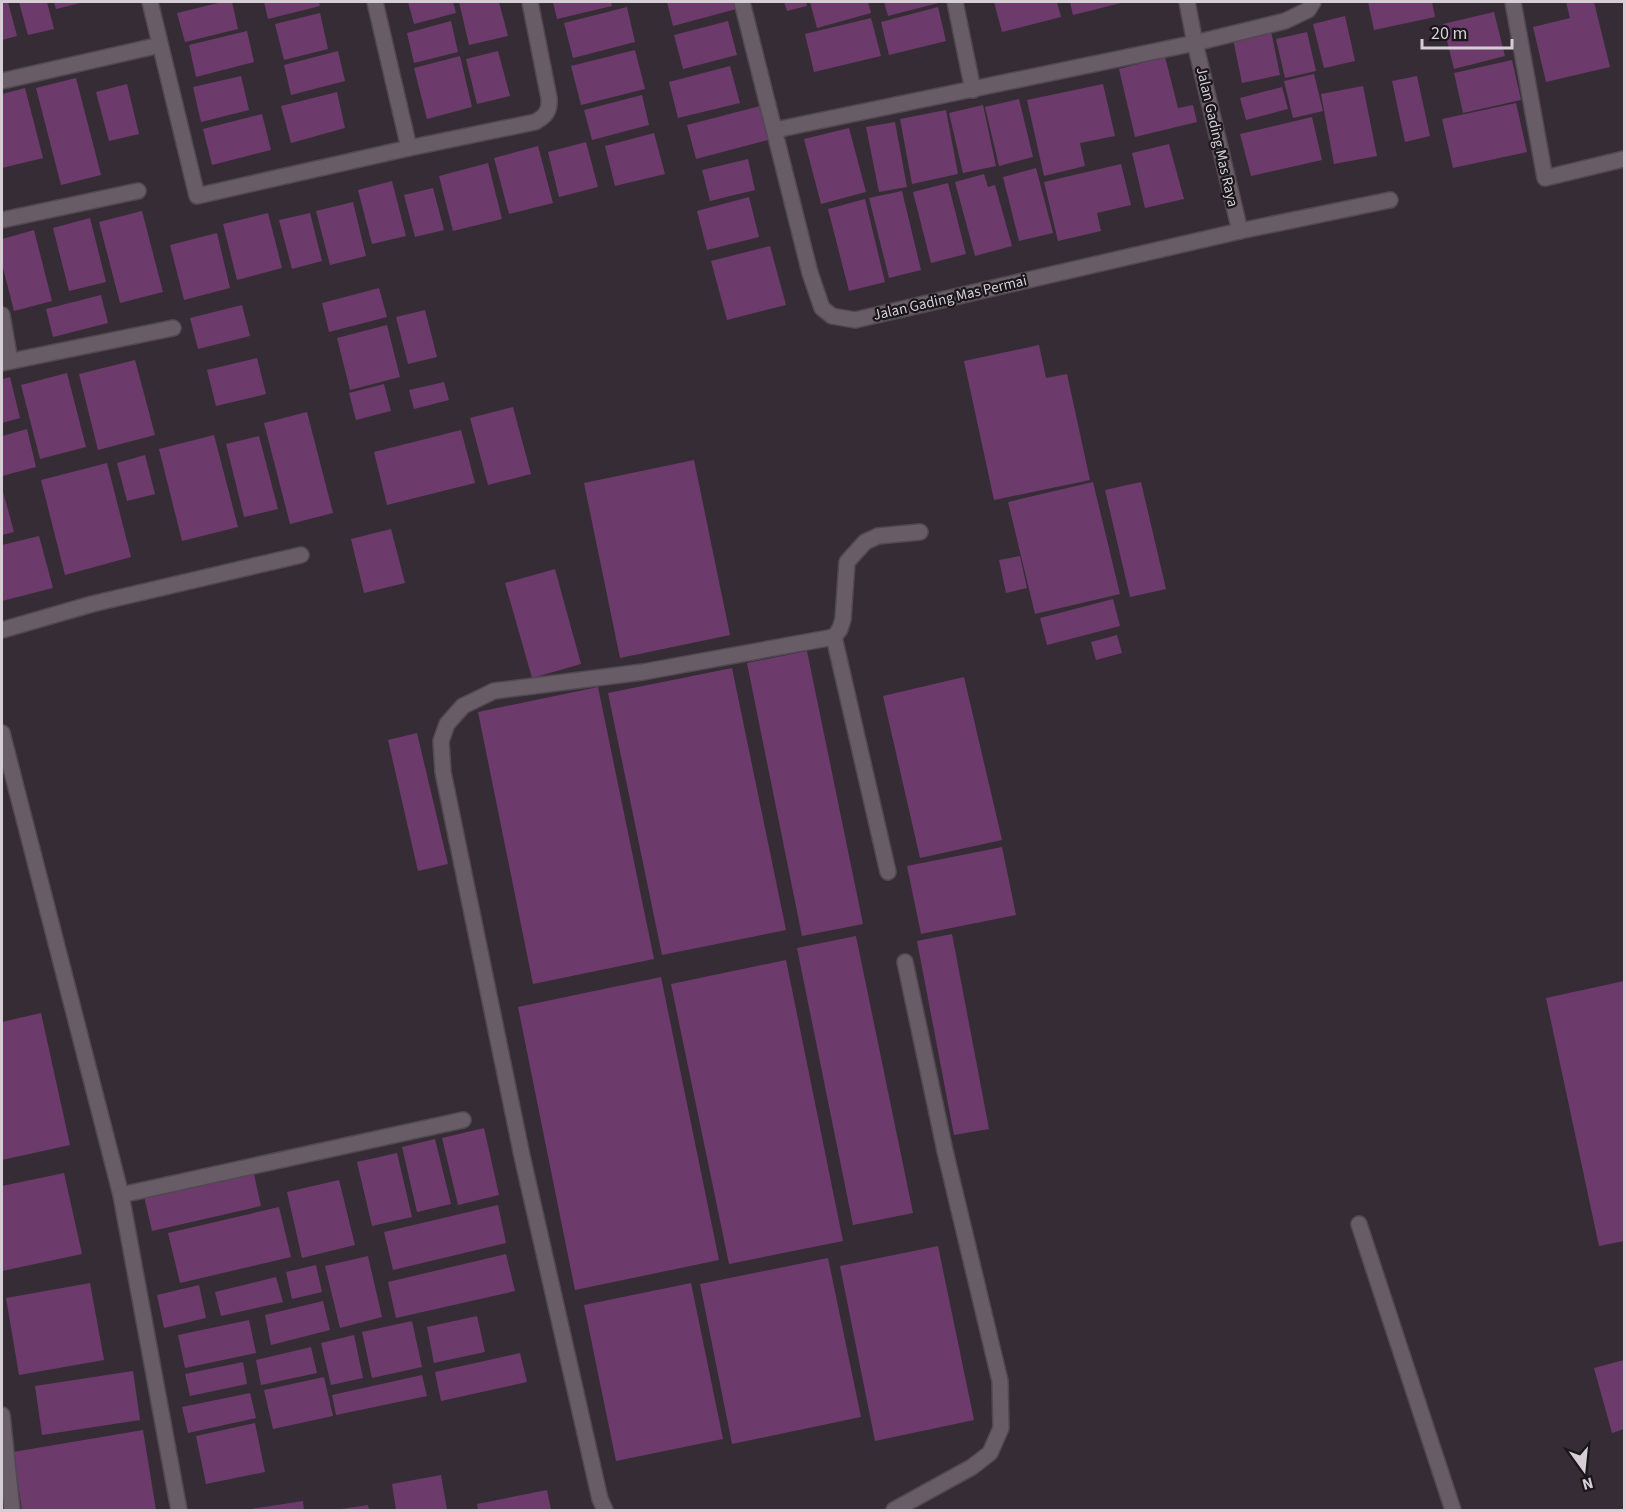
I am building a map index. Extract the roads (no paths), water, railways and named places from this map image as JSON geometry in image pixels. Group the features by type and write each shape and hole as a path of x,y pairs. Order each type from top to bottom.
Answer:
{"street":[{"path":"150,2 197,196 535,122 544,117 548,111 549,98 530,2"},
{"path":"375,2 410,148"},
{"name":"Jalan Gading Mas Permai","path":"742,2 815,291 822,308 832,316 855,320 1240,231 1390,200"},
{"path":"955,2 973,90"},
{"name":"Jalan Gading Mas Raya","path":"1187,2 1240,231"},
{"path":"775,130 1195,43 1285,21 1308,10 1313,2"},
{"path":"1513,2 1545,178 1624,159"},
{"path":"2,81 160,45"},
{"path":"2,220 138,191"},
{"path":"2,315 6,362 173,328"},
{"path":"605,1510 600,1499 522,1156 443,772 441,741 447,724 463,706 494,691 643,672 834,637 843,619 847,562 865,542 878,536 920,531"},
{"path":"2,630 92,604 301,555"},
{"path":"834,637 888,872"},
{"path":"2,733 121,1194 179,1510"},
{"path":"894,1510 972,1467 990,1453 1001,1428 1000,1381 945,1151 905,962"},
{"path":"121,1194 463,1120"},
{"path":"1359,1224 1453,1510"},
{"path":"2,1415 12,1510"}]}
